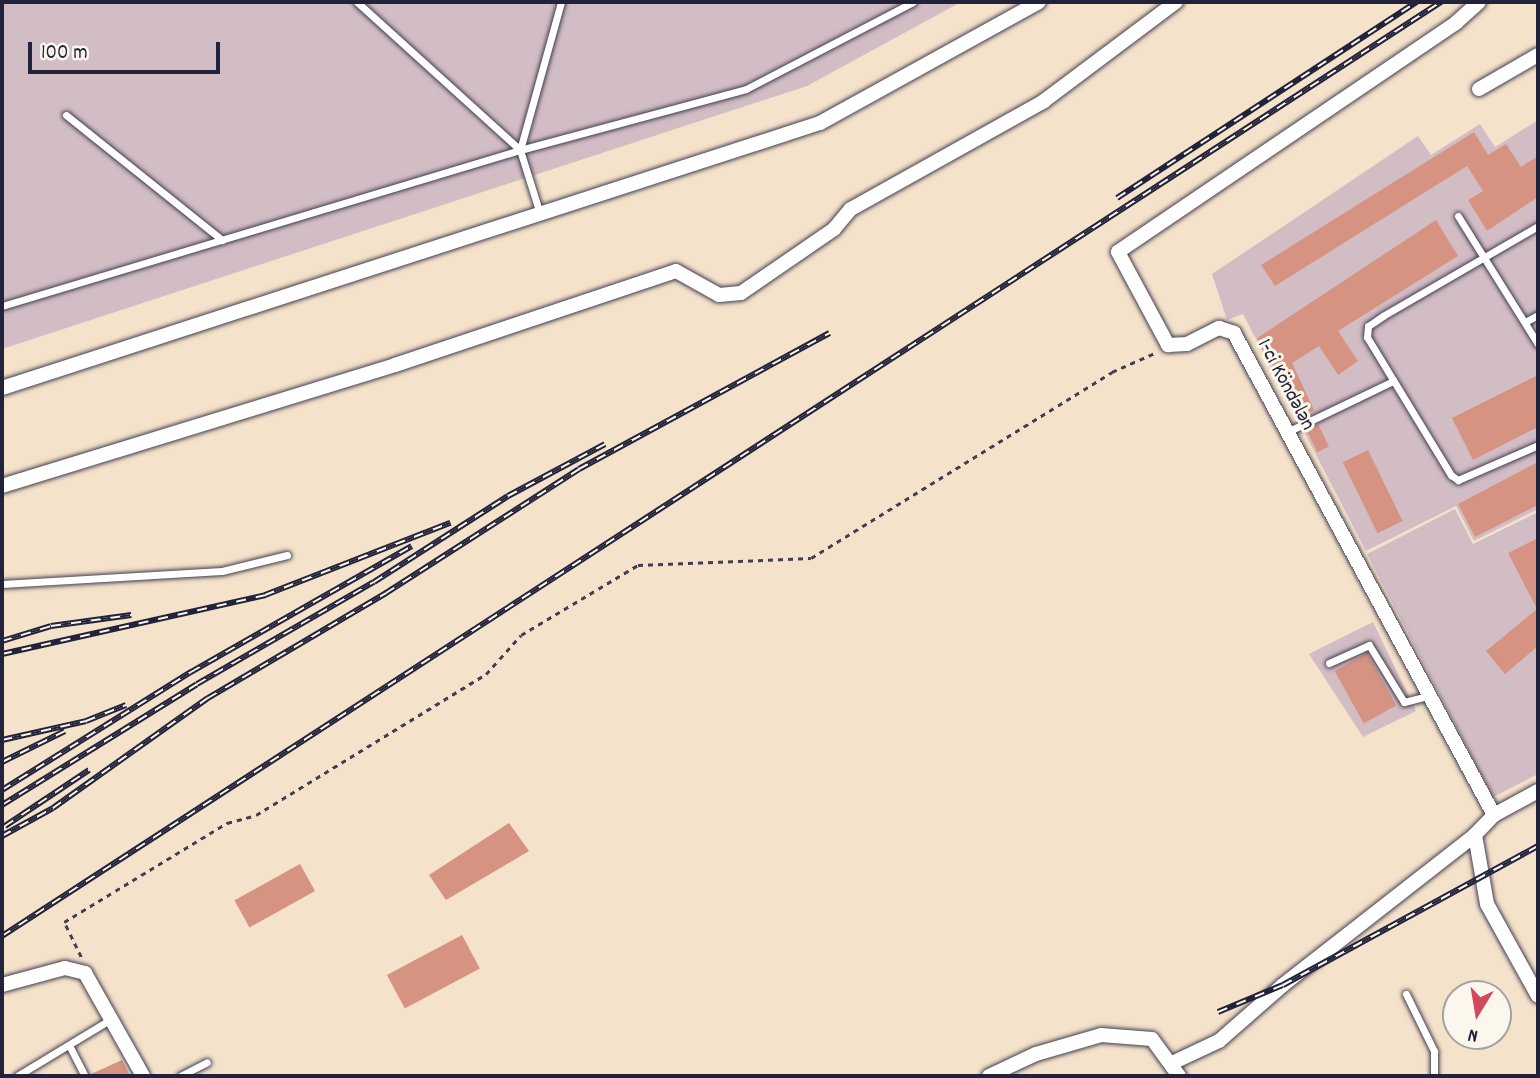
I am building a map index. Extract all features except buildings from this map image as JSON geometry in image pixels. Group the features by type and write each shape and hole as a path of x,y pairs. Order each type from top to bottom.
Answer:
{"street":[{"path":"2,388 820,123 1039,2"},
{"path":"2,486 395,365 676,271 719,295 741,293 834,229 851,209 1044,102 1176,2"},
{"path":"1168,345 1119,262 1122,245 1444,31 1479,2"},
{"path":"1479,89 1538,55"},
{"name":"1-ci Köndələn","path":"1168,345 1187,344 1219,328 1234,333 1494,816"},
{"path":"989,1076 1036,1054 1101,1035 1152,1039 1175,1070 1219,1041 1283,985 1475,835 1494,816 1538,791"},
{"path":"1475,835 1487,904 1538,996"},
{"path":"2,985 65,968 85,973 143,1076"}],"lane":[{"path":"357,2 520,150 540,214"},
{"path":"520,150 561,2"},
{"path":"2,306 520,150 746,89 913,2"},
{"path":"66,115 222,240"},
{"path":"1458,216 1538,344"},
{"path":"1538,226 1368,326 1367,337 1451,475 1458,480 1538,444"},
{"path":"1525,322 1538,315"},
{"path":"1287,432 1393,381"},
{"path":"2,584 222,571 287,555"},
{"path":"1329,663 1369,645 1404,702 1428,696"},
{"path":"1406,994 1434,1051 1433,1076"},
{"path":"17,1076 111,1018"},
{"path":"69,1045 85,1076"},
{"path":"180,1076 206,1062"}],"path":[{"path":"85,973 64,922 227,823 256,816 367,743 486,674 521,635 638,565 811,558 1112,372 1168,345"}],"shaded area":[{"path":"2,2 961,2 807,86 2,349"},
{"path":"1538,120 1538,509 1474,541 1456,506 1366,551 1243,314 1227,320 1212,274 1418,136 1431,155 1480,124 1495,147"},
{"path":"1455,509 1473,544 1538,512 1538,774 1493,797 1367,554"},
{"path":"1373,622 1416,711 1363,737 1309,654"}],"railway":[{"path":"1117,198 1416,2"},
{"path":"2,936 1441,2"},
{"path":"2,836 53,808 208,698 386,593 579,469 829,333"},
{"path":"2,805 197,684 374,582 508,496 605,444"},
{"path":"2,654 265,595 450,523"},
{"path":"2,790 191,672 412,546"},
{"path":"2,641 51,626 131,615"},
{"path":"2,740 86,721 126,705"},
{"path":"2,762 65,731"},
{"path":"5,826 89,770"},
{"path":"1218,1012 1283,985 1538,846"}]}
